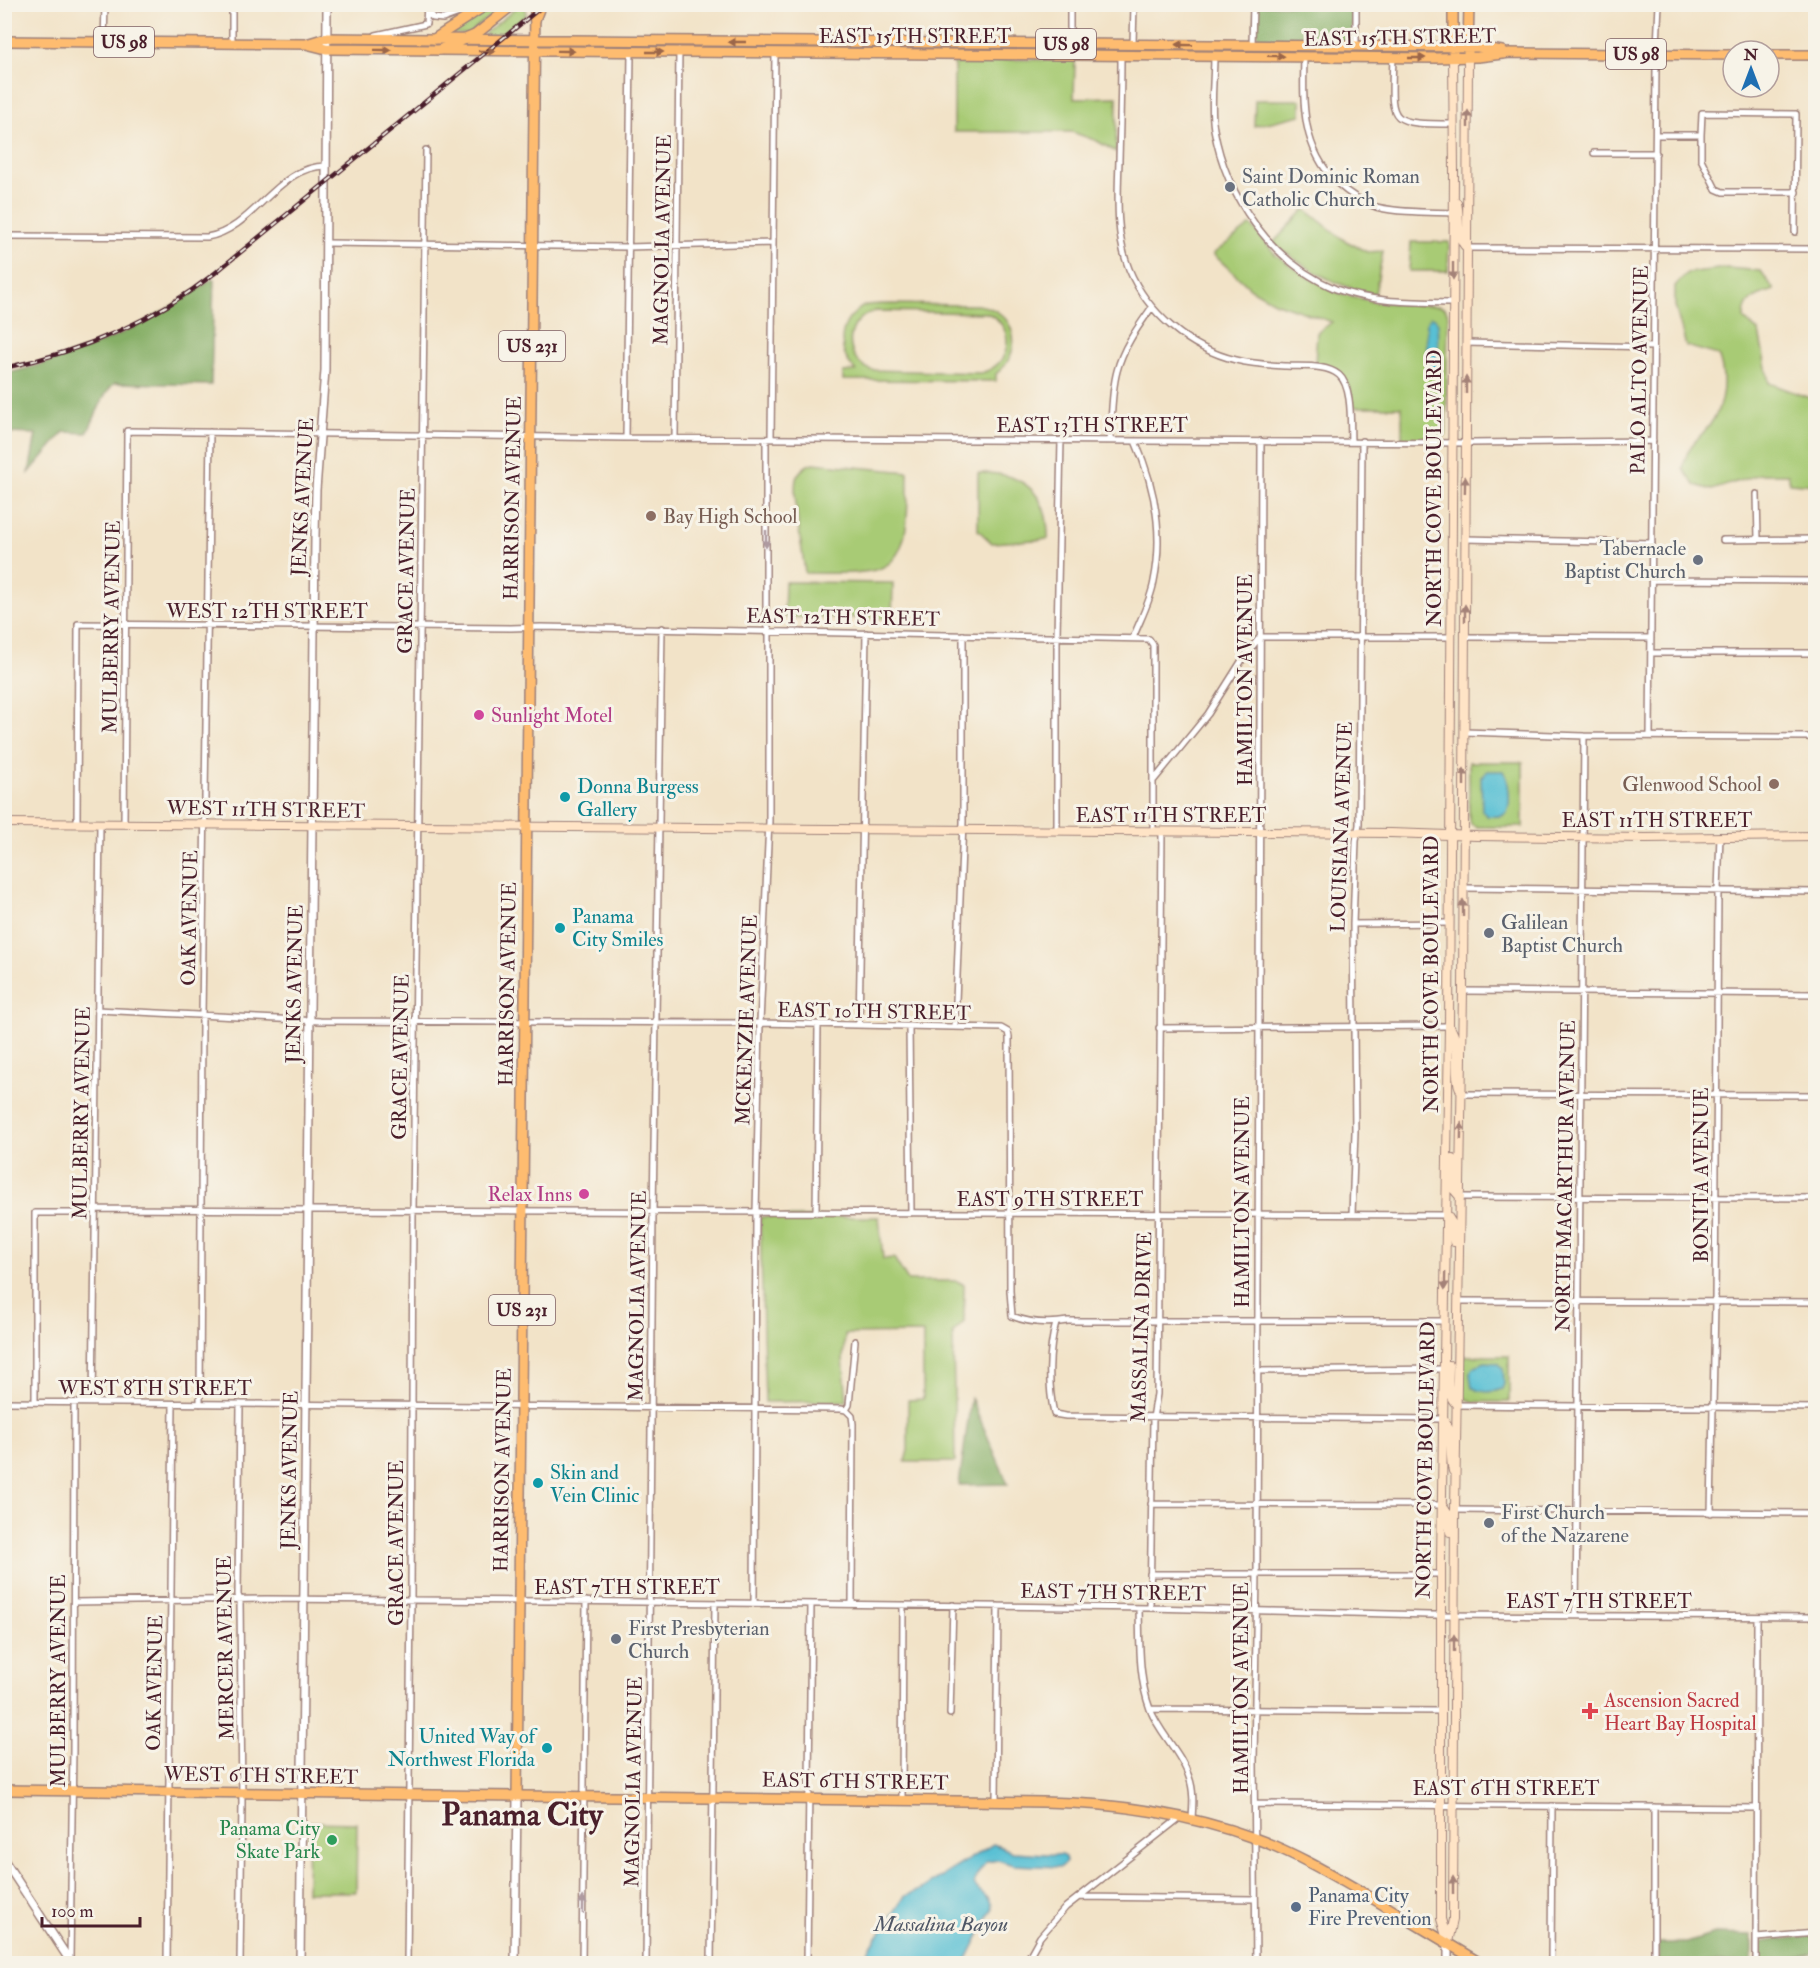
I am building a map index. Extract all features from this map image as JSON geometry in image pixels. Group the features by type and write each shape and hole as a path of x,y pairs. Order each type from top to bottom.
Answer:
{"main road":[{"path":"434,39 488,4"},
{"path":"439,50 480,32 514,4"},
{"name":"HARRISON AVENUE","path":"517,1796 535,4"},
{"path":"535,20 541,4"},
{"path":"1453,4 1454,193 1460,238 1467,248"},
{"name":"NORTH COVE BOULEVARD","path":"1448,1943 1453,1920 1455,1510 1462,1094 1469,4"},
{"name":"US 98","path":"306,44 326,38 535,40"},
{"name":"EAST 15TH STREET","path":"535,40 1468,47 1510,53"},
{"name":"US 98","path":"4,41 232,42 306,44 326,49 535,51"},
{"path":"631,41 631,52"},
{"path":"775,42 775,53"},
{"path":"869,43 869,54"},
{"path":"947,43 947,54"},
{"path":"1017,44 1017,54"},
{"path":"1070,44 1070,55"},
{"path":"1121,44 1121,55"},
{"path":"1133,44 1133,56"},
{"path":"1214,45 1214,56"},
{"path":"1252,45 1252,56"},
{"path":"1304,46 1304,57"},
{"path":"1356,46 1356,57"},
{"name":"EAST 15TH STREET","path":"535,51 1453,58 1510,53 1721,55"},
{"path":"1781,55 1815,55"},
{"name":"NORTH COVE BOULEVARD","path":"1448,1943 1441,1919 1441,1574 1448,1134 1453,303 1456,213"},
{"name":"WEST 11TH STREET","path":"4,823 527,828"},
{"name":"EAST 11TH STREET","path":"527,828 1260,832 1584,837 1815,836"},
{"path":"1449,1026 1452,1028 1457,1043 1456,1083 1462,1094"},
{"path":"1448,1134 1453,1159 1454,1190 1460,1197"},
{"path":"1447,1215 1452,1222 1454,1232 1454,1262 1459,1279"},
{"path":"1444,1343 1449,1365 1449,1389 1453,1402 1457,1405"},
{"path":"1443,1419 1451,1434 1451,1463 1456,1478"},
{"path":"1442,1505 1448,1514 1450,1535 1455,1548"},
{"name":"WEST 6TH STREET","path":"4,1790 517,1796"},
{"name":"EAST 6TH STREET","path":"517,1796 1110,1804 1187,1817 1255,1838 1323,1870 1482,1964"}],"street":[{"path":"104,42 105,4"},
{"path":"232,4 232,42"},
{"name":"JENKS AVENUE","path":"300,1964 314,627 316,501 325,376 327,4"},
{"path":"426,7 433,18 441,19 482,4"},
{"path":"1070,4 1070,44"},
{"path":"1133,44 1134,4"},
{"path":"1252,4 1252,45"},
{"path":"1356,4 1356,46"},
{"name":"PALO ALTO AVENUE","path":"1650,736 1659,4"},
{"path":"363,38 426,24 426,7"},
{"name":"MAGNOLIA AVENUE","path":"675,438 679,41"},
{"path":"626,438 631,52"},
{"name":"MCKENZIE AVENUE","path":"754,1603 756,1213 760,1023 768,829 769,630 766,621 775,53"},
{"path":"1121,55 1118,191 1120,228 1128,267 1152,306 1196,345 1238,361 1325,368 1339,375 1349,397 1351,441"},
{"path":"1214,56 1214,130 1224,164 1246,213 1278,251 1325,283 1350,293 1376,298 1453,303"},
{"path":"1304,57 1306,128 1319,161 1336,181 1356,198 1378,207 1456,213"},
{"path":"1393,57 1392,100 1394,111 1398,116 1414,123 1454,124"},
{"path":"1795,232 1796,192 1796,114 1702,113 1701,159 1716,189 1723,192 1796,192"},
{"path":"1656,135 1701,135"},
{"name":"GRACE AVENUE","path":"406,1964 411,1600 412,1211 426,150"},
{"path":"1594,153 1656,153"},
{"path":"4,236 207,237 218,235 236,226 299,171 313,166 326,166"},
{"path":"326,243 628,248 773,243"},
{"path":"1467,248 1815,249"},
{"path":"1110,441 1117,371 1124,350 1152,306"},
{"path":"1466,343 1653,347"},
{"name":"EAST 13TH STREET","path":"127,431 769,439 1452,443 1653,441"},
{"name":"MULBERRY AVENUE","path":"124,824 127,431"},
{"name":"OAK AVENUE","path":"200,1404 202,1016 210,432"},
{"path":"1057,831 1057,636 1061,440"},
{"path":"1133,638 1154,583 1158,554 1156,502 1145,463 1135,441"},
{"name":"HAMILTON AVENUE","path":"1256,1964 1254,1761 1257,1610 1261,441"},
{"name":"LOUISIANA AVENUE","path":"1352,1214 1353,924 1359,825 1362,441"},
{"path":"1758,494 1758,538"},
{"path":"1465,539 1653,543"},
{"path":"1723,540 1815,539"},
{"path":"1653,580 1815,581"},
{"name":"WEST 12TH STREET","path":"76,824 78,624 529,628"},
{"name":"EAST 12TH STREET","path":"529,628 662,628 1149,639 1153,645 1154,780"},
{"name":"MAGNOLIA AVENUE","path":"646,1964 653,1212 662,628"},
{"path":"859,1025 866,633"},
{"path":"955,1027 962,830 963,635"},
{"path":"1153,832 1154,780 1208,714 1244,657 1260,637 1451,637"},
{"path":"1465,637 1651,638"},
{"path":"1650,653 1815,653"},
{"path":"1464,732 1584,736 1809,737 1815,740"},
{"name":"NORTH MACARTHUR AVENUE","path":"1576,1616 1576,1406 1583,992 1584,736"},
{"name":"MULBERRY AVENUE","path":"93,1403 100,824"},
{"name":"MASSALINA DRIVE","path":"1150,1608 1153,1418 1157,1394 1160,1214 1159,1028 1162,832"},
{"name":"BONITA AVENUE","path":"1711,1513 1720,837"},
{"path":"1463,888 1815,892"},
{"path":"1353,924 1450,923"},
{"path":"1462,991 1815,994"},
{"name":"EAST 10TH STREET","path":"98,1010 310,1021 760,1023 1001,1028 1006,1030 1009,1037 1011,1213"},
{"path":"816,1213 818,1024"},
{"path":"909,1026 911,1213"},
{"path":"1159,1028 1449,1026"},
{"path":"1462,1094 1815,1095"},
{"path":"1460,1197 1815,1198"},
{"name":"EAST 9TH STREET","path":"35,1402 35,1213 79,1213 95,1209 1447,1215"},
{"path":"1011,1213 1012,1316 1021,1320 1056,1323 1068,1321 1257,1320 1445,1321"},
{"path":"1458,1301 1815,1302"},
{"path":"1056,1323 1052,1338 1051,1369 1054,1414 1153,1418 1443,1419"},
{"path":"852,1604 853,1424 852,1416 846,1410 849,1405 855,1341"},
{"path":"1257,1371 1444,1369"},
{"name":"WEST 8TH STREET","path":"4,1402 846,1410"},
{"name":"MULBERRY AVENUE","path":"71,1962 74,1403"},
{"name":"OAK AVENUE","path":"166,1964 173,1404"},
{"name":"MERCER AVENUE","path":"240,1404 238,1595 240,1600 242,1793 240,1964"},
{"path":"1457,1405 1815,1408"},
{"path":"1151,1504 1442,1505"},
{"path":"1455,1510 1815,1513"},
{"path":"1150,1574 1441,1574"},
{"name":"EAST 7TH STREET","path":"74,1602 304,1599 586,1601 1150,1608 1441,1615 1815,1617"},
{"path":"582,1964 586,1601"},
{"path":"711,1964 715,1603"},
{"path":"807,1964 811,1604"},
{"path":"902,1800 903,1605"},
{"path":"950,1714 953,1605"},
{"path":"996,1801 998,1606"},
{"path":"1025,1964 1056,1917 1079,1897 1187,1817 1192,1790 1189,1775 1150,1709 1141,1668 1138,1608"},
{"path":"1756,1964 1757,1617"},
{"path":"1150,1709 1441,1711"},
{"name":"HARRISON AVENUE","path":"515,1964 517,1796"},
{"name":"EAST 6TH STREET","path":"1255,1804 1756,1808"},
{"path":"1551,1964 1552,1806"},
{"path":"1654,1807 1654,1964"},
{"path":"4,1860 71,1962"},
{"path":"1079,1897 1256,1899"},
{"path":"1756,1938 1815,1933"},
{"name":"NORTH COVE BOULEVARD","path":"1448,1943 1448,1964"}],"green space":[{"path":"493,5 503,5 468,34 449,34 450,32"},
{"path":"520,5 526,5 526,15 501,35 485,35 485,33"},
{"path":"1256,5 1353,5 1352,35 1345,41 1261,40 1255,28"},
{"path":"954,59 1075,60 1074,98 1117,97 1116,152 1097,141 1072,132 954,132"},
{"path":"1255,100 1301,100 1301,115 1254,126"},
{"path":"1305,209 1344,240 1367,252 1383,251 1375,294 1347,287 1321,275 1273,243"},
{"path":"1251,225 1276,255 1335,292 1375,302 1445,308 1448,314 1446,435 1439,439 1402,439 1402,407 1353,407 1350,390 1343,377 1332,368 1315,364 1317,333 1332,322 1274,302 1251,289 1213,254"},
{"path":"1411,242 1449,242 1448,271 1409,271"},
{"path":"1727,268 1761,271 1774,290 1757,296 1749,302 1744,312 1744,319 1759,332 1769,383 1815,400 1815,485 1790,483 1788,474 1760,474 1712,490 1695,485 1683,469 1689,450 1709,426 1718,410 1723,382 1718,355 1686,346 1675,306 1675,286 1687,273"},
{"path":"214,278 211,385 115,383 103,399 87,433 64,432 29,473 36,434 5,433 5,374 62,358 114,337 164,311"},
{"path":"869,305 977,305 1001,314 1012,332 1011,354 996,374 996,381 843,380 843,372 856,371 850,365 843,350 843,333 850,318 862,307","holes":["876,311 987,313 1003,327 1007,345 1000,362 992,369 981,373 871,370 861,364 851,348 853,330 858,321"]},
{"path":"813,463 908,472 906,529 896,555 888,564 875,570 858,573 805,573 795,487 799,474"},
{"path":"978,473 1008,476 1030,488 1044,509 1048,539 992,543 978,530"},
{"path":"785,582 893,583 892,618 784,617"},
{"path":"1469,762 1523,762 1523,827 1477,827 1471,824 1469,819"},
{"path":"760,1217 879,1217 883,1259 894,1258 908,1281 957,1281 964,1285 964,1322 953,1333 955,1462 905,1462 908,1450 908,1400 923,1399 923,1333 845,1334 843,1359 847,1401 765,1402"},
{"path":"1463,1356 1509,1356 1509,1402 1474,1402 1464,1398 1462,1393"},
{"path":"971,1398 1008,1484 959,1485"},
{"name":"Panama City Skate Park","path":"308,1822 357,1823 356,1892 307,1892"},
{"path":"1714,1934 1752,1935 1752,1963 1659,1963 1658,1943 1687,1943"},
{"path":"1815,1935 1815,1953 1784,1963 1759,1963 1759,1948 1762,1942"}],"water":[{"path":"1431,317 1435,318 1438,323 1438,369 1432,374 1428,373 1426,367 1427,322"},
{"path":"1488,771 1503,771 1507,779 1509,804 1506,813 1502,816 1487,816 1482,811 1481,777"},
{"path":"1484,1362 1498,1363 1503,1368 1502,1389 1487,1392 1472,1387 1470,1375 1473,1367"},
{"name":"Massalina Bayou","path":"993,1844 1013,1852 1061,1855 1065,1857 1066,1862 1061,1867 1013,1865 998,1860 986,1862 974,1884 988,1898 992,1909 965,1963 862,1963 905,1896 920,1890"}],"railway":[{"path":"4,368 88,344 141,320 192,290 545,4"}],"place":[{"name":"Saint Dominic Roman Catholic Church","path":"1230,187"},
{"name":"Bay High School","path":"651,516"},
{"name":"Tabernacle Baptist Church","path":"1698,560"},
{"name":"Sunlight Motel","path":"479,715"},
{"name":"Glenwood School","path":"1774,784"},
{"name":"Donna Burgess Gallery","path":"565,797"},
{"name":"Panama City Smiles","path":"560,928"},
{"name":"Galilean Baptist Church","path":"1489,933"},
{"name":"Relax Inns","path":"584,1194"},
{"name":"Skin and Vein Clinic","path":"538,1483"},
{"name":"First Church of the Nazarene","path":"1489,1523"},
{"name":"First Presbyterian Church","path":"616,1639"},
{"name":"Ascension Sacred Heart Bay Hospital","path":"1590,1711"},
{"name":"United Way of Northwest Florida","path":"547,1748"},
{"name":"Panama City Skate Park","path":"332,1840"},
{"name":"Panama City Fire Prevention","path":"1296,1907"}],"district":[{"name":"Panama City","path":"522,1814"}]}
